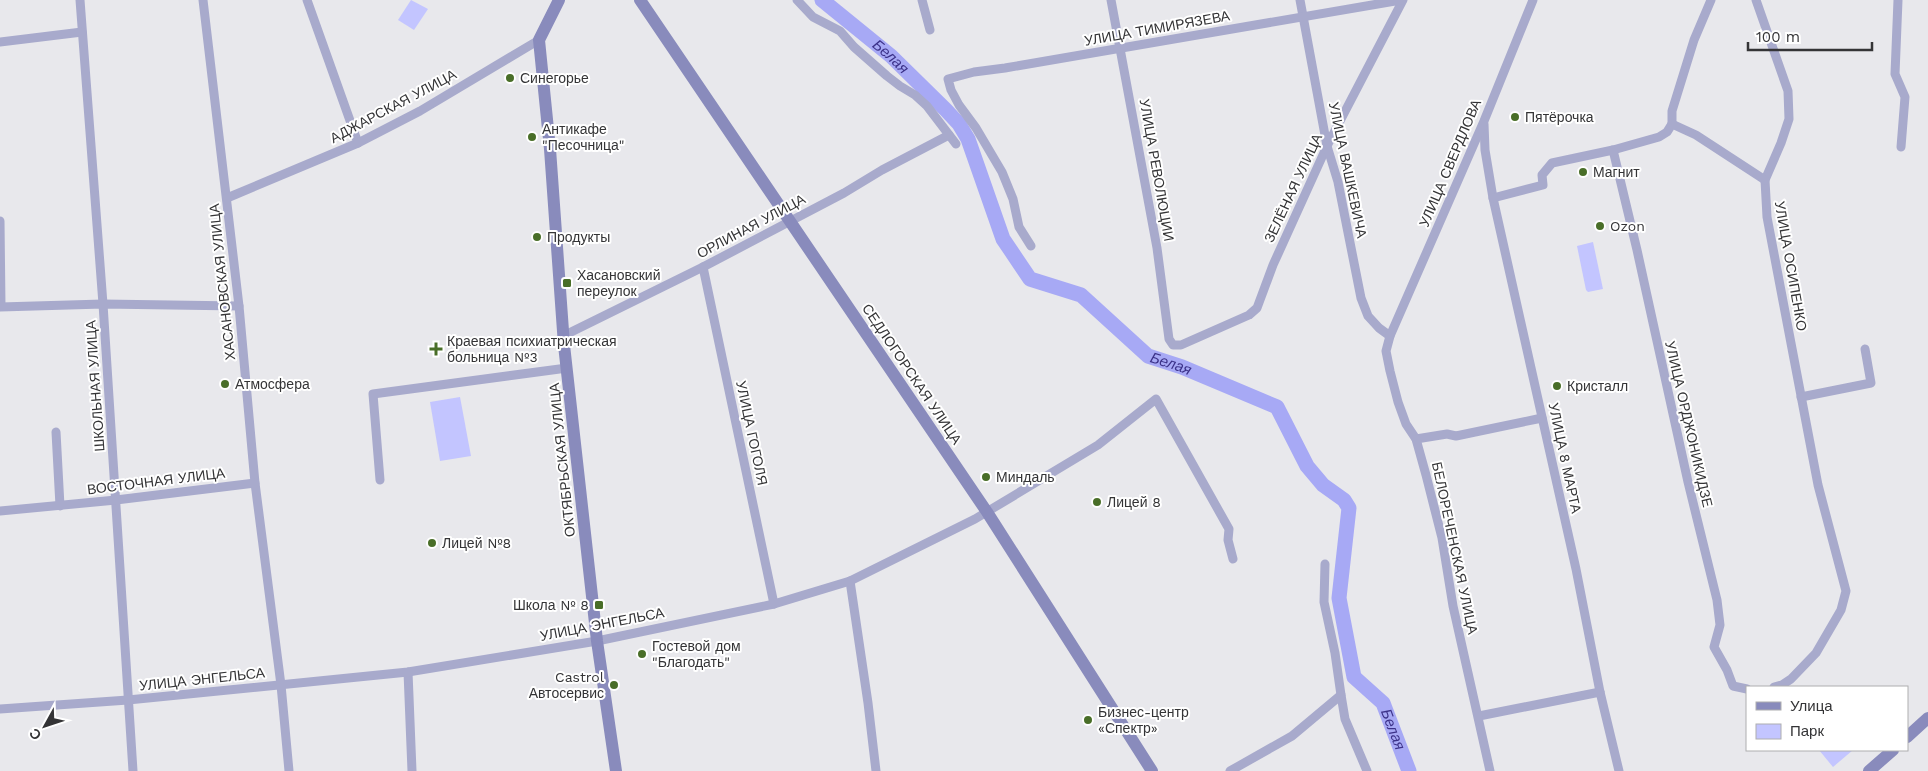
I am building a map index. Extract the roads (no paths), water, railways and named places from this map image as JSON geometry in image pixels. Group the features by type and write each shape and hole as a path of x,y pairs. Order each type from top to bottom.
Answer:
{"street":[{"name":"ШКОЛЬНАЯ УЛИЦА","path":"80,0 103,304 133,771"},
{"name":"ХАСАНОВСКАЯ УЛИЦА","path":"203,0 227,198 255,483 281,685 289,771"},
{"path":"306,0 358,143"},
{"path":"539,40 559,0"},
{"name":"СЕДЛОГОРСКАЯ УЛИЦА","path":"640,0 791,220 987,512 1152,771"},
{"path":"797,0 813,17 840,31 887,76 915,95 956,144"},
{"path":"922,0 930,30"},
{"name":"УЛИЦА РЕВОЛЮЦИИ","path":"1111,0 1157,248 1169,339 1173,345"},
{"name":"УЛИЦА ВАШКЕВИЧА","path":"1300,0 1327,146 1338,182 1361,298 1368,316 1390,336"},
{"name":"УЛИЦА ТИМИРЯЗЕВА","path":"1031,246 1019,227 1013,199 1002,172 976,128 959,105 951,90 948,79 974,72 1402,0"},
{"name":"ЗЕЛЁНАЯ УЛИЦА","path":"1173,345 1181,346 1249,315 1256,308 1273,265 1327,146 1402,0"},
{"name":"УЛИЦА СВЕРДЛОВА","path":"1390,336 1484,121 1533,0"},
{"path":"1493,198 1543,185 1542,175 1546,168 1555,162 1613,150 1659,137 1667,132 1672,124 1672,111 1694,40 1711,0"},
{"name":"УЛИЦА ОСИПЕНКО","path":"1756,0 1788,90 1789,106 1789,119 1782,143 1765,180 1767,217 1818,485 1846,591 1841,610 1816,653 1790,679 1778,686"},
{"path":"1898,0 1895,74 1905,98 1901,147"},
{"path":"0,42 82,32"},
{"name":"АДЖАРСКАЯ УЛИЦА","path":"227,198 358,143 420,111 539,40"},
{"name":"ОКТЯБРЬСКАЯ УЛИЦА","path":"539,40 550,149 567,368 597,641 616,771"},
{"name":"УЛИЦА 8 МАРТА","path":"1484,121 1485,150 1493,198 1576,569 1600,692 1619,771"},
{"path":"1672,124 1696,135 1765,180"},
{"name":"ОРЛИНАЯ УЛИЦА","path":"564,336 703,267 949,135"},
{"name":"УЛИЦА ОРДЖОНИКИДЗЕ","path":"1613,150 1688,482 1717,600 1720,624 1714,647 1727,670 1733,686 1746,689"},
{"path":"0,221 1,306 103,304 239,306"},
{"name":"УЛИЦА ГОГОЛЯ","path":"703,267 774,604"},
{"name":"БЕЛОРЕЧЕНСКАЯ УЛИЦА","path":"1390,336 1386,351 1390,371 1406,424 1416,439 1442,538 1453,606 1490,771"},
{"path":"1801,396 1871,383 1865,349"},
{"path":"380,480 373,394 567,368"},
{"name":"УЛИЦА ЭНГЕЛЬСА","path":"0,709 128,700 408,672 597,641 774,604 850,581 987,512 1098,445 1156,399 1229,529 1228,540 1233,559"},
{"path":"1416,439 1447,434 1456,436 1542,418"},
{"path":"56,432 60,506"},
{"name":"ВОСТОЧНАЯ УЛИЦА","path":"0,511 116,500 255,483"},
{"path":"1326,564 1324,602 1335,653 1345,718 1367,771"},
{"path":"850,581 876,771"},
{"path":"408,672 412,771"},
{"path":"1479,716 1600,692"},
{"path":"1230,771 1292,736 1341,695"},
{"path":"1908,736 1928,718"},
{"path":"1869,771 1892,751"}],"waterway":[{"name":"Белая","path":"822,0 891,56 959,124 968,139 1003,239 1030,279 1081,295 1148,356 1182,367 1277,407 1307,466 1323,485 1344,500 1349,508 1339,598 1354,677 1383,703 1409,771"}],"place":[{"name":"Синегорье","path":"510,78"},
{"name":"Пятёрочка","path":"1515,117"},
{"name":"Антикафе \"Песочница\"","path":"532,137"},
{"name":"Магнит","path":"1583,172"},
{"name":"Ozon","path":"1600,226"},
{"name":"Продукты","path":"537,237"},
{"name":"Хасановский переулок","path":"567,283"},
{"name":"Краевая психиатрическая больница №3","path":"436,349"},
{"name":"Атмосфера","path":"225,384"},
{"name":"Кристалл","path":"1557,386"},
{"name":"Миндаль","path":"986,477"},
{"name":"Лицей 8","path":"1097,502"},
{"name":"Лицей №8","path":"432,543"},
{"name":"Школа № 8","path":"599,605"},
{"name":"Гостевой дом \"Благодать\"","path":"642,654"},
{"name":"Castrol Автосервис","path":"614,685"},
{"name":"Бизнес-центр «Спектр»","path":"1088,720"}]}
